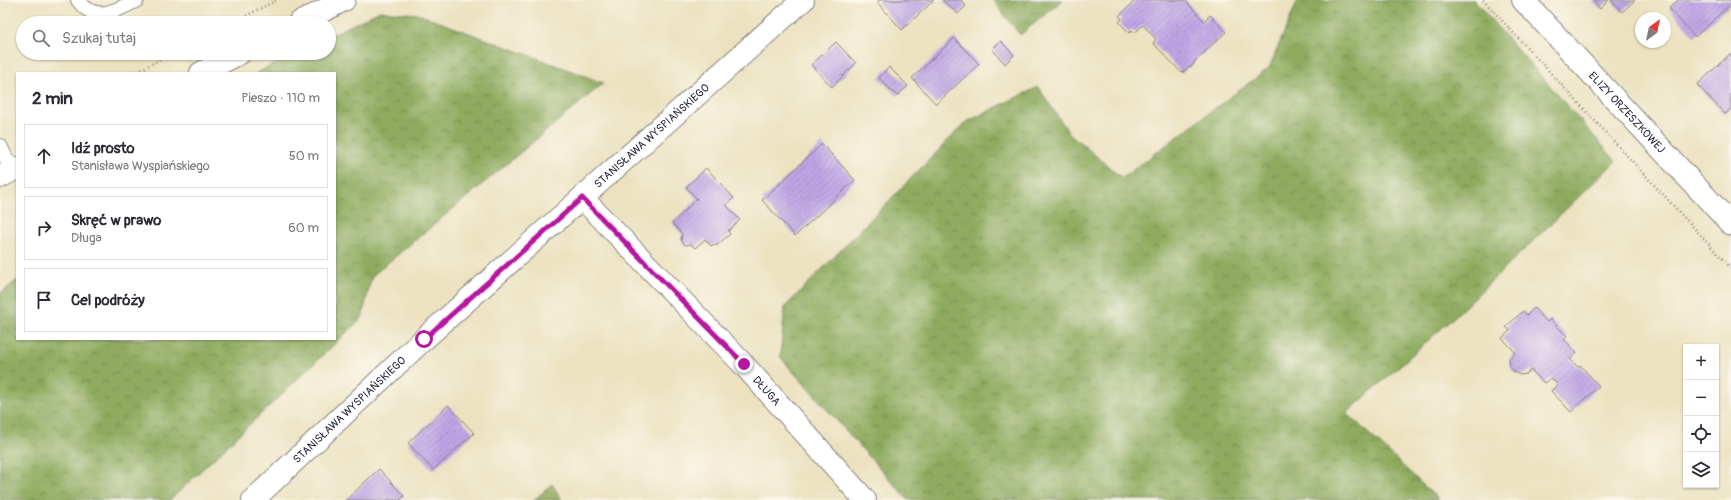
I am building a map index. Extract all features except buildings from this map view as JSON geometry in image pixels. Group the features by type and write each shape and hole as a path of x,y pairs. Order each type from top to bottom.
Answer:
{"street":[{"path":"313,16 344,0"},
{"name":"STANISŁAWA WYSPIAŃSKIEGO","path":"253,500 424,339 803,0"},
{"name":"ELIZY ORZESZKOWEJ","path":"1523,0 1731,224"},
{"path":"204,72 227,60"},
{"name":"DŁUGA","path":"582,198 744,364 865,500"}],"lane":[{"path":"78,0 84,8 97,14 112,13 136,0"},
{"path":"0,146 10,171"}],"path":[{"path":"246,16 277,0"},
{"path":"1483,0 1731,268"},
{"path":"136,72 159,60"}],"green space":[{"path":"993,0 1063,0 1020,35"},
{"path":"1298,0 1474,0 1616,161 1452,319 1347,413 1439,500 908,500 780,357 785,307 966,122 1038,87 1069,133 1122,178 1269,68"},
{"path":"380,11 418,14 604,83 372,276 362,318 170,500 0,500 0,294 16,281 16,340 336,340 336,72 258,72 282,60 336,60 336,33"},
{"path":"552,484 562,500 534,500"}],"route":[{"path":"424,339 582,198 744,364"}]}
